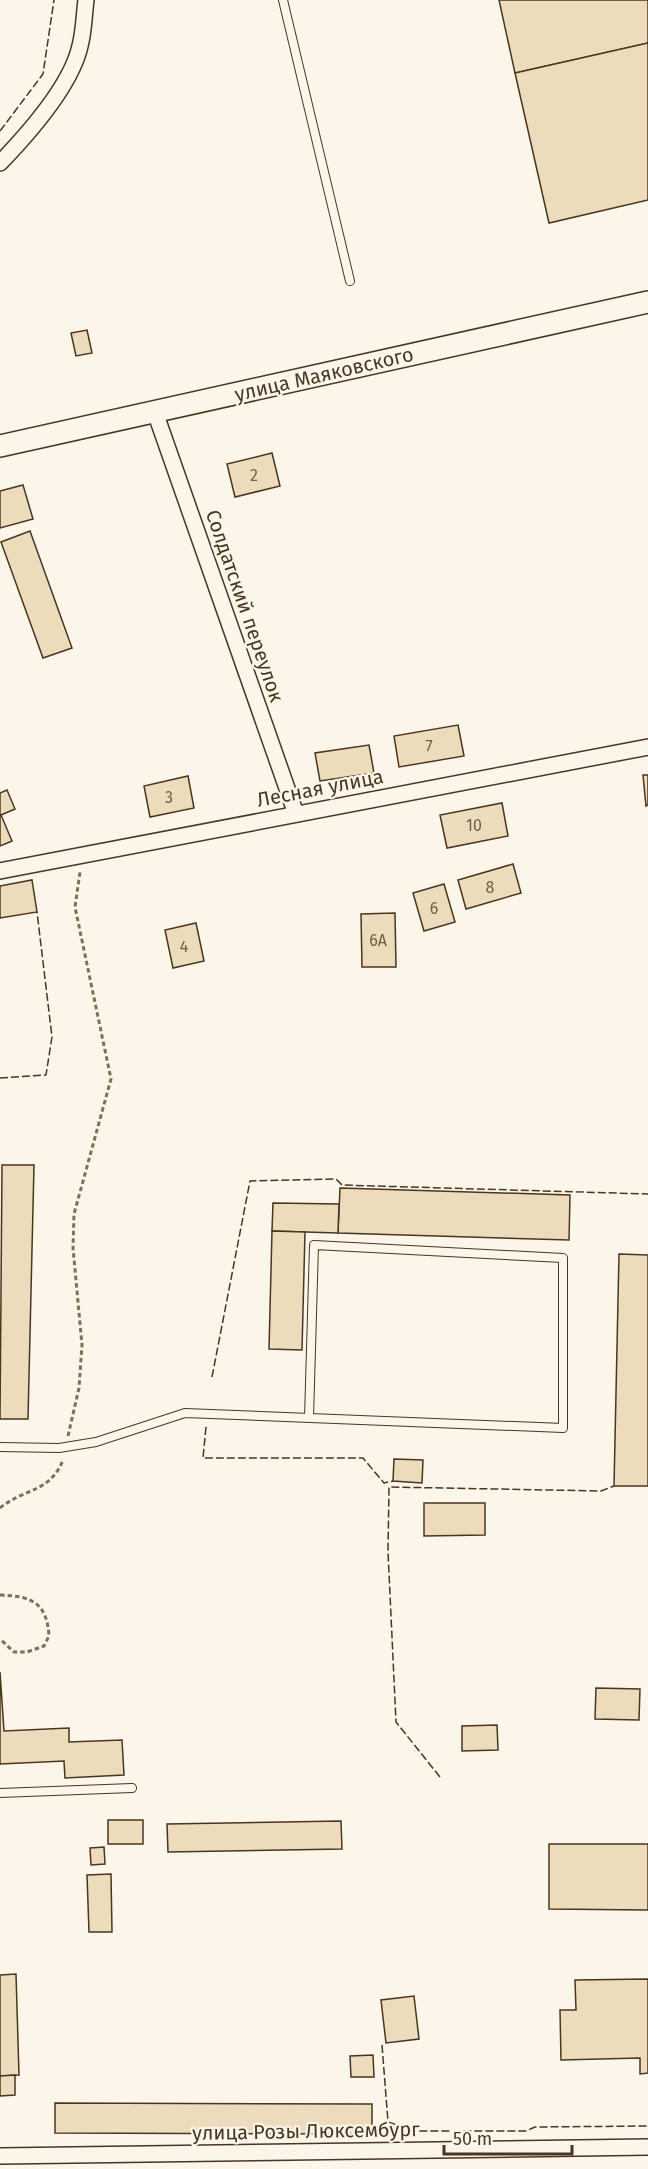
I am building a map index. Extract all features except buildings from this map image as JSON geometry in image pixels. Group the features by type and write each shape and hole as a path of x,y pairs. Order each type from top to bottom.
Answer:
{"street":[{"path":"0,163 39,117 64,82 80,48 86,0"},
{"name":"улица Маяковского","path":"0,446 648,302"},
{"name":"Солдатский переулок","path":"155,412 296,814"},
{"name":"Лесная улица","path":"0,871 648,747"},
{"name":"улица Розы Люксембург","path":"0,2156 648,2147"}],"lane":[{"path":"283,0 350,281"},
{"path":"0,1448 66,1446 96,1442 185,1413 309,1418 563,1428 563,1258 314,1245 309,1418"},
{"path":"0,1793 132,1788"}],"path":[{"path":"0,1508 51,1480 63,1461 79,1388 82,1346 73,1248 74,1214 111,1079 75,907 83,855"},
{"path":"0,1595 22,1597 36,1602 45,1611 50,1636 44,1646 27,1652 14,1652 0,1639"}],"fence":[{"path":"0,131 43,74 54,0"},
{"path":"0,1078 46,1075 52,1037 37,912"},
{"path":"212,1377 250,1181 336,1179 342,1185 648,1194"},
{"path":"206,1427 203,1458 363,1458 384,1483 393,1481"},
{"path":"440,1777 396,1722 388,1552 389,1487 601,1491 614,1486"},
{"path":"382,2045 388,2122 416,2131 526,2131 535,2127 648,2126"}]}
